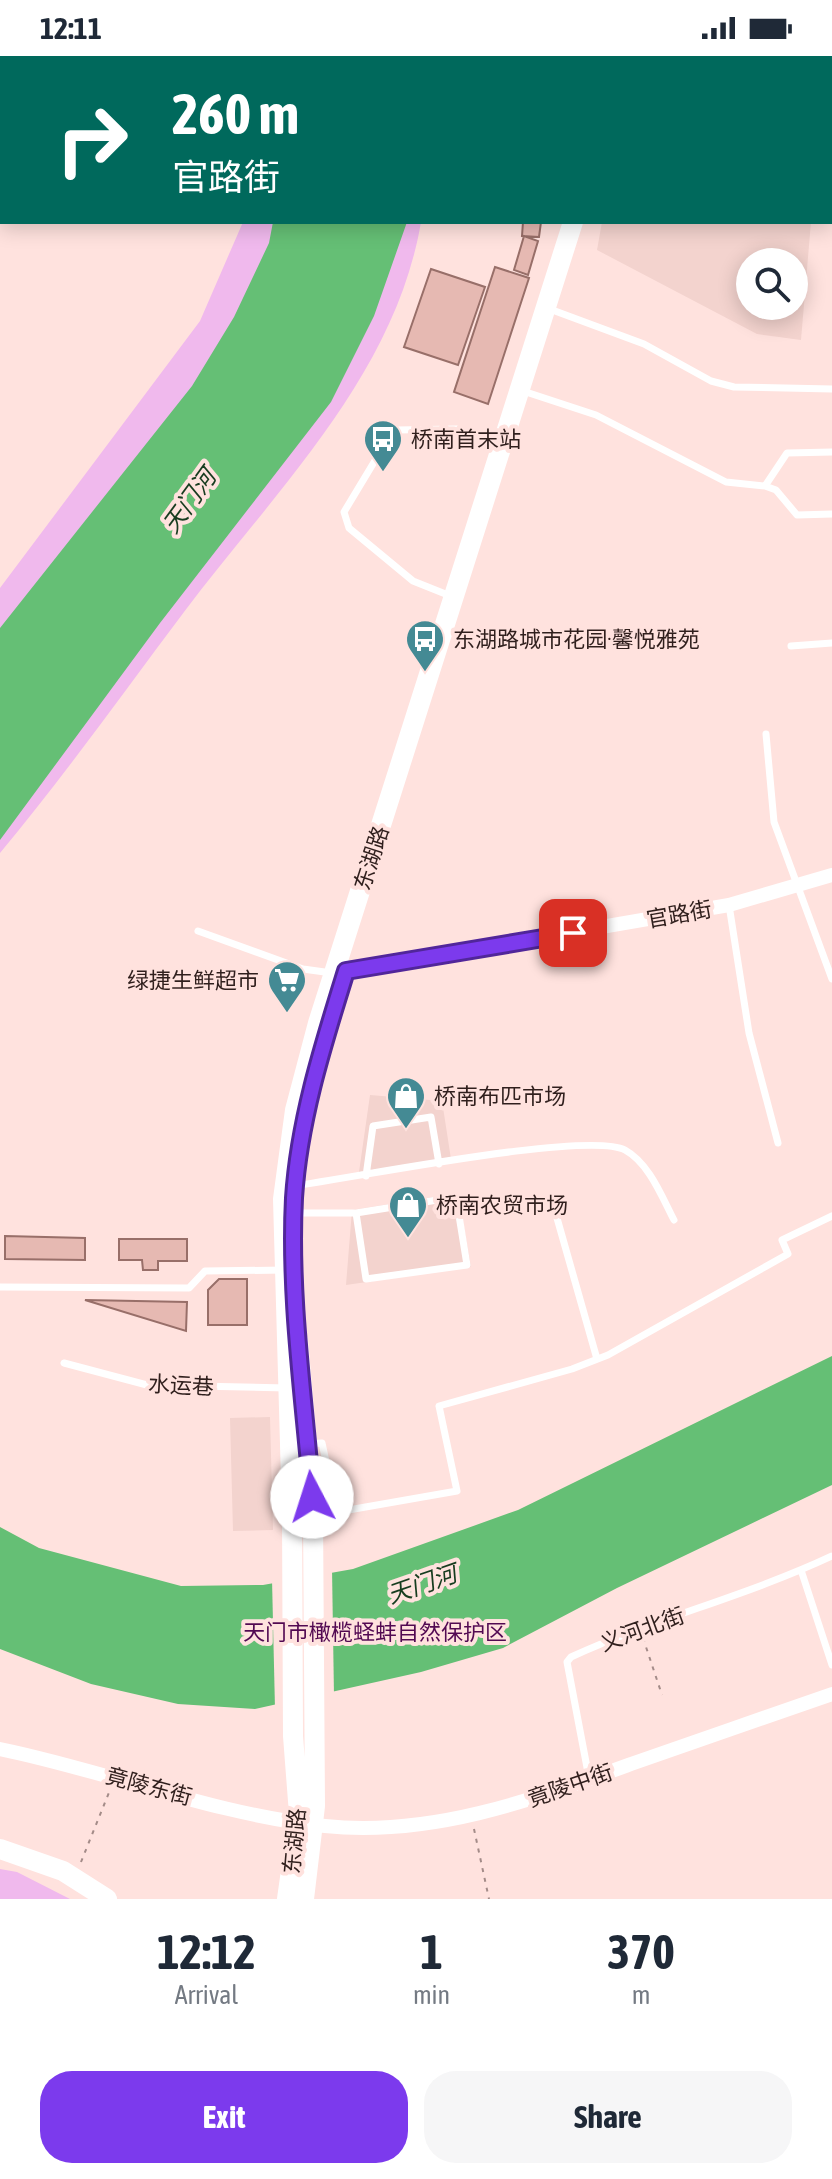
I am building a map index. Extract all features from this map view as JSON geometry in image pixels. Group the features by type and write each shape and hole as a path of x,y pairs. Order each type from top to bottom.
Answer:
{"main road":[{"name":"东湖路","path":"340,972 572,224"},
{"name":"东湖路","path":"304,1899 302,1514 289,1270 295,1110 529,393 579,224"},
{"name":"东湖路","path":"289,1270 294,1213 290,1187"},
{"name":"东湖路","path":"294,1388 307,1444 302,1514"},
{"name":"东湖路","path":"287,1899 306,1824"},
{"path":"0,1849 38,1860 75,1878 107,1899"},
{"path":"0,1856 60,1877 95,1899"}],"street":[{"name":"官路街","path":"340,972 729,905 832,875"},
{"name":"竟陵中街","path":"306,1824 414,1826 471,1816 590,1779 832,1694"},
{"name":"竟陵东街","path":"0,1749 306,1824"}],"lane":[{"path":"555,311 644,344 711,381 734,387 832,389"},
{"path":"529,393 596,415 726,482 776,490 797,515 832,514"},
{"path":"455,598 421,587 349,528 343,517 346,505 397,430 456,429 505,443"},
{"path":"765,486 787,453 832,452"},
{"path":"791,646 832,643"},
{"path":"766,734 774,822 795,886 832,979"},
{"path":"729,905 749,1033 778,1143"},
{"path":"198,931 303,969 340,972"},
{"path":"366,1176 373,1126 431,1117 439,1164"},
{"path":"290,1187 583,1144 613,1145 628,1151 641,1164 674,1220"},
{"path":"294,1213 356,1213 456,1197 467,1265 366,1279 356,1213"},
{"path":"553,1204 597,1359"},
{"path":"307,1444 322,1443 337,1512 457,1491 439,1406 597,1359 788,1254 782,1240 832,1216"},
{"path":"0,1287 189,1288 205,1271 289,1270"},
{"name":"水运巷","path":"64,1363 147,1385 294,1388"},
{"name":"义河北街","path":"590,1779 567,1662 590,1648 832,1556"},
{"path":"801,1570 832,1665"}],"path":[{"path":"640,1629 662,1695"},
{"path":"75,1878 115,1777"},
{"path":"471,1816 489,1899"}],"shaded area":[{"path":"242,224 420,224 407,278 386,331 326,430 0,853 0,588 200,321"},
{"path":"602,224 811,224 808,257 808,248 736,248 736,320 803,320 801,340 757,334 597,250"},
{"name":"桥南布匹市场","path":"370,1095 442,1101 451,1159 359,1172"},
{"name":"桥南农贸市场","path":"458,1193 471,1267 346,1285 352,1210"},
{"path":"270,1417 273,1530 233,1531 230,1418"},
{"path":"0,1869 17,1872 70,1899 0,1899"}],"water":[{"name":"天门河","path":"273,224 406,224 374,316 331,402 160,623 0,840 0,628 192,386 234,317 269,243"},
{"name":"天门市橄榄蛏蚌自然保护区","path":"832,1356 832,1485 617,1588 503,1648 421,1672 255,1709 178,1704 91,1684 0,1649 0,1527 39,1548 181,1586 263,1585 353,1569 518,1510"}],"pier":[{"path":"332,1569 334,1696 275,1709 272,1579"}],"building":[{"path":"523,224 541,224 539,237 522,236"},
{"path":"524,236 538,241 528,275 514,270"},
{"path":"495,267 529,278 488,404 454,392"},
{"path":"431,269 485,287 458,365 404,347"},
{"path":"5,1236 85,1238 85,1260 5,1259"},
{"path":"119,1239 187,1239 187,1261 158,1261 158,1270 143,1270 142,1260 119,1260"},
{"path":"219,1279 247,1279 247,1325 208,1325 208,1290"},
{"path":"85,1300 187,1302 186,1331"}],"place":[{"name":"桥南首末站","path":"383,473"},
{"name":"东湖路城市花园·馨悦雅苑","path":"425,673"},
{"name":"绿捷生鲜超市","path":"287,1014"},
{"name":"桥南布匹市场","path":"406,1130"},
{"name":"桥南农贸市场","path":"408,1239"}],"route":[{"path":"312,1497 300,1372 294,1199 312,1086 346,971 573,933"}]}
